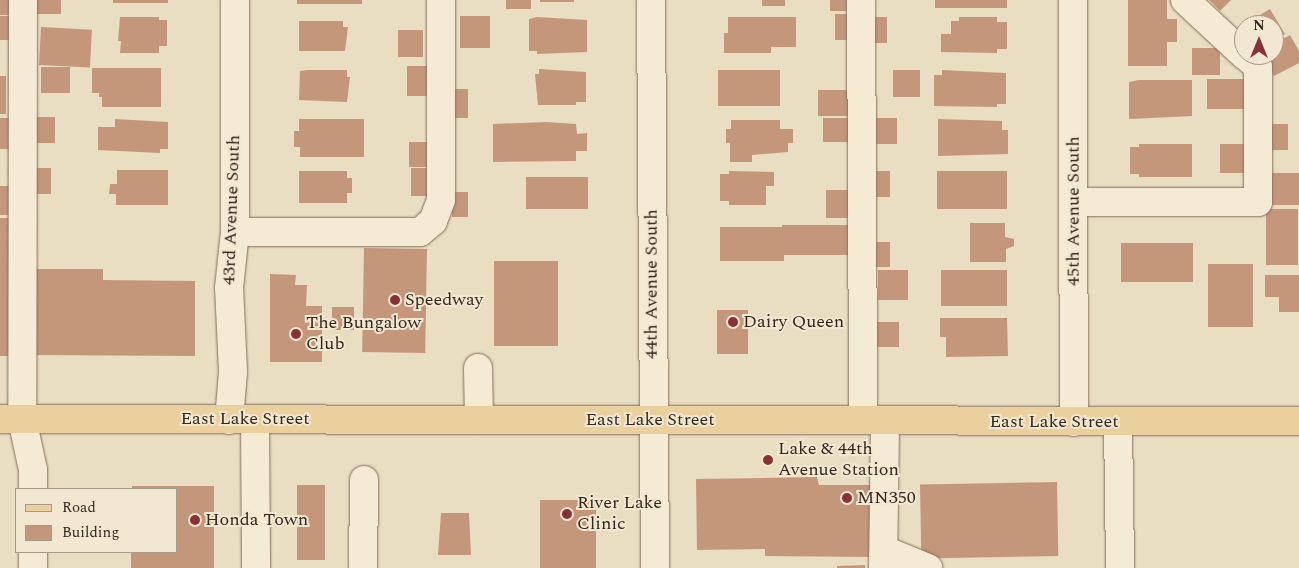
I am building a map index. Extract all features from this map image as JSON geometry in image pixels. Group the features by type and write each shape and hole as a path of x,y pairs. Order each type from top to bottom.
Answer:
{"main road":[{"name":"East Lake Street","path":"11,419 1299,422"}],"street":[{"path":"23,0 11,419 33,470 33,488"},
{"name":"43rd Avenue South","path":"236,0 235,232 229,288 233,372 242,419 256,568"},
{"path":"235,232 420,232 433,221 441,200 441,0"},
{"name":"44th Avenue South","path":"651,0 652,420 655,568"},
{"path":"861,0 874,420 883,559 928,568"},
{"name":"45th Avenue South","path":"1073,0 1074,422"},
{"path":"1185,0 1234,46"},
{"path":"1074,202 1258,202 1258,67 1256,65"},
{"path":"478,368 479,420"},
{"path":"1118,422 1120,568"},
{"path":"363,568 364,480"},
{"path":"33,553 33,568"}],"building":[{"path":"0,0 15,0 15,15 0,15"},
{"path":"32,0 61,0 61,14 32,14"},
{"path":"113,0 168,0 168,3 113,3"},
{"path":"297,0 362,0 362,4 297,4"},
{"path":"506,0 531,0 531,9 506,9"},
{"path":"540,0 574,0 574,2 540,2"},
{"path":"762,0 785,0 785,6 762,6"},
{"path":"830,0 853,0 853,11 830,11"},
{"path":"935,0 1007,0 1007,8 935,8"},
{"path":"1128,0 1167,0 1167,19 1177,19 1177,42 1167,42 1167,66 1128,66"},
{"path":"1209,0 1231,0 1220,11"},
{"path":"1270,9 1274,15 1260,15"},
{"path":"835,14 853,14 853,40 835,40"},
{"path":"0,16 15,16 15,40 0,40"},
{"path":"460,16 490,16 490,48 460,48"},
{"path":"120,17 159,17 159,20 167,20 167,46 159,46 159,53 120,53 121,41 118,41"},
{"path":"537,17 587,20 587,52 537,54 537,51 529,51 529,19"},
{"path":"728,17 796,17 796,47 771,47 771,53 724,53 724,33 728,33"},
{"path":"869,17 887,17 887,43 869,43"},
{"path":"959,17 997,17 997,22 1007,22 1007,49 997,49 997,53 941,52 941,34 951,34 951,21 959,21"},
{"path":"299,21 343,21 343,27 348,27 345,51 299,51"},
{"path":"41,27 92,30 90,68 39,65"},
{"path":"398,30 423,30 423,57 398,57"},
{"path":"1290,35 1299,51 1299,63 1274,76 1268,65 1284,65 1284,38"},
{"path":"1192,48 1220,48 1220,75 1192,75"},
{"path":"407,66 435,66 435,96 407,96"},
{"path":"41,67 70,67 70,93 41,93"},
{"path":"92,68 161,68 161,107 102,107 102,97 99,97 99,93 92,93"},
{"path":"539,69 586,72 586,102 576,102 576,105 538,105 535,74 539,74"},
{"path":"347,70 347,77 350,77 347,102 299,100 300,71"},
{"path":"718,70 780,70 780,106 718,106"},
{"path":"893,70 920,70 920,97 893,97"},
{"path":"942,70 1006,73 1006,104 997,104 997,107 934,106 934,75 942,75"},
{"path":"0,76 6,76 6,114 0,114"},
{"path":"1207,79 1246,79 1246,109 1207,109"},
{"path":"1139,80 1192,80 1192,116 1129,119 1129,82"},
{"path":"451,89 468,89 468,118 451,118"},
{"path":"818,90 852,90 852,116 818,116"},
{"path":"34,117 55,117 55,143 34,143"},
{"path":"0,118 15,118 15,149 0,149"},
{"path":"823,118 853,118 853,142 823,142"},
{"path":"871,118 897,118 897,144 871,144"},
{"path":"115,119 168,122 168,149 160,149 160,153 98,150 98,127 115,127"},
{"path":"299,119 364,119 364,157 300,157 300,147 294,147 294,131 299,131"},
{"path":"938,119 1002,121 1002,130 1008,130 1008,154 938,156"},
{"path":"731,120 780,120 780,129 793,129 793,143 788,143 788,152 752,155 752,162 730,162 730,143 726,143 726,129 731,129"},
{"path":"546,122 576,124 577,134 587,133 587,151 576,151 576,161 493,162 493,124"},
{"path":"1269,124 1288,124 1288,150 1269,150"},
{"path":"409,142 434,142 434,167 409,167"},
{"path":"1139,144 1192,144 1192,177 1139,177 1139,174 1130,174 1130,147 1139,147"},
{"path":"1220,144 1248,144 1248,173 1220,173"},
{"path":"34,168 51,168 51,194 34,194"},
{"path":"411,168 434,168 434,196 411,196"},
{"path":"117,170 168,170 168,205 116,205 116,194 109,194 110,184 117,184"},
{"path":"299,171 347,171 347,178 352,178 352,193 347,193 347,203 299,203"},
{"path":"729,171 774,172 774,186 766,186 766,205 729,205 729,201 720,201 720,174 729,174"},
{"path":"872,171 890,171 890,197 872,197"},
{"path":"937,171 1007,171 1007,209 937,209"},
{"path":"1271,173 1299,173 1299,205 1271,205"},
{"path":"526,177 588,177 588,209 526,209"},
{"path":"0,186 15,186 15,215 0,215"},
{"path":"826,190 853,190 853,218 826,218"},
{"path":"452,192 468,192 468,217 452,217"},
{"path":"1266,209 1298,209 1298,265 1266,265"},
{"path":"0,218 16,218 16,356 0,356"},
{"path":"970,223 1005,223 1005,237 1014,239 1014,246 1006,249 1006,262 970,262"},
{"path":"782,225 852,225 852,255 784,255 784,261 720,261 720,227 782,227"},
{"path":"870,242 890,242 890,267 870,267"},
{"path":"1121,243 1193,243 1193,282 1121,282"},
{"name":"Speedway","path":"364,248 427,249 425,353 362,352"},
{"path":"494,261 558,261 558,346 494,346"},
{"path":"1208,264 1253,264 1253,327 1208,327"},
{"path":"32,269 103,269 103,280 195,281 195,356 32,355"},
{"path":"878,270 908,270 908,300 878,300"},
{"path":"941,270 1007,270 1007,306 941,306"},
{"name":"The Bungalow Club","path":"270,274 296,275 295,285 307,285 306,306 322,306 322,362 270,362"},
{"path":"1265,275 1299,275 1299,312 1279,312 1279,297 1265,297"},
{"path":"332,307 354,307 354,330 332,330"},
{"name":"Dairy Queen","path":"717,310 748,310 748,354 717,354"},
{"path":"940,318 1007,318 1008,356 946,357 946,337 940,337"},
{"path":"871,322 899,322 899,347 871,347"},
{"path":"817,477 819,485 873,485 871,557 765,556 765,549 697,550 696,479"},
{"path":"1057,482 1058,556 921,558 920,484"},
{"path":"297,485 325,485 325,560 297,560"},
{"name":"Honda Town","path":"132,486 214,486 214,568 131,568 131,553 178,553 178,488 132,488"},
{"path":"540,500 596,500 596,568 540,568"},
{"path":"441,513 469,513 471,555 438,555"},
{"path":"865,565 865,568 837,568 837,566"}],"place":[{"name":"Speedway","path":"395,300"},
{"name":"Dairy Queen","path":"733,322"},
{"name":"The Bungalow Club","path":"296,334"},
{"name":"Lake & 44th Avenue Station","path":"768,460"},
{"name":"MN350","path":"847,498"},
{"name":"River Lake Clinic","path":"567,514"},
{"name":"Honda Town","path":"195,520"}]}
